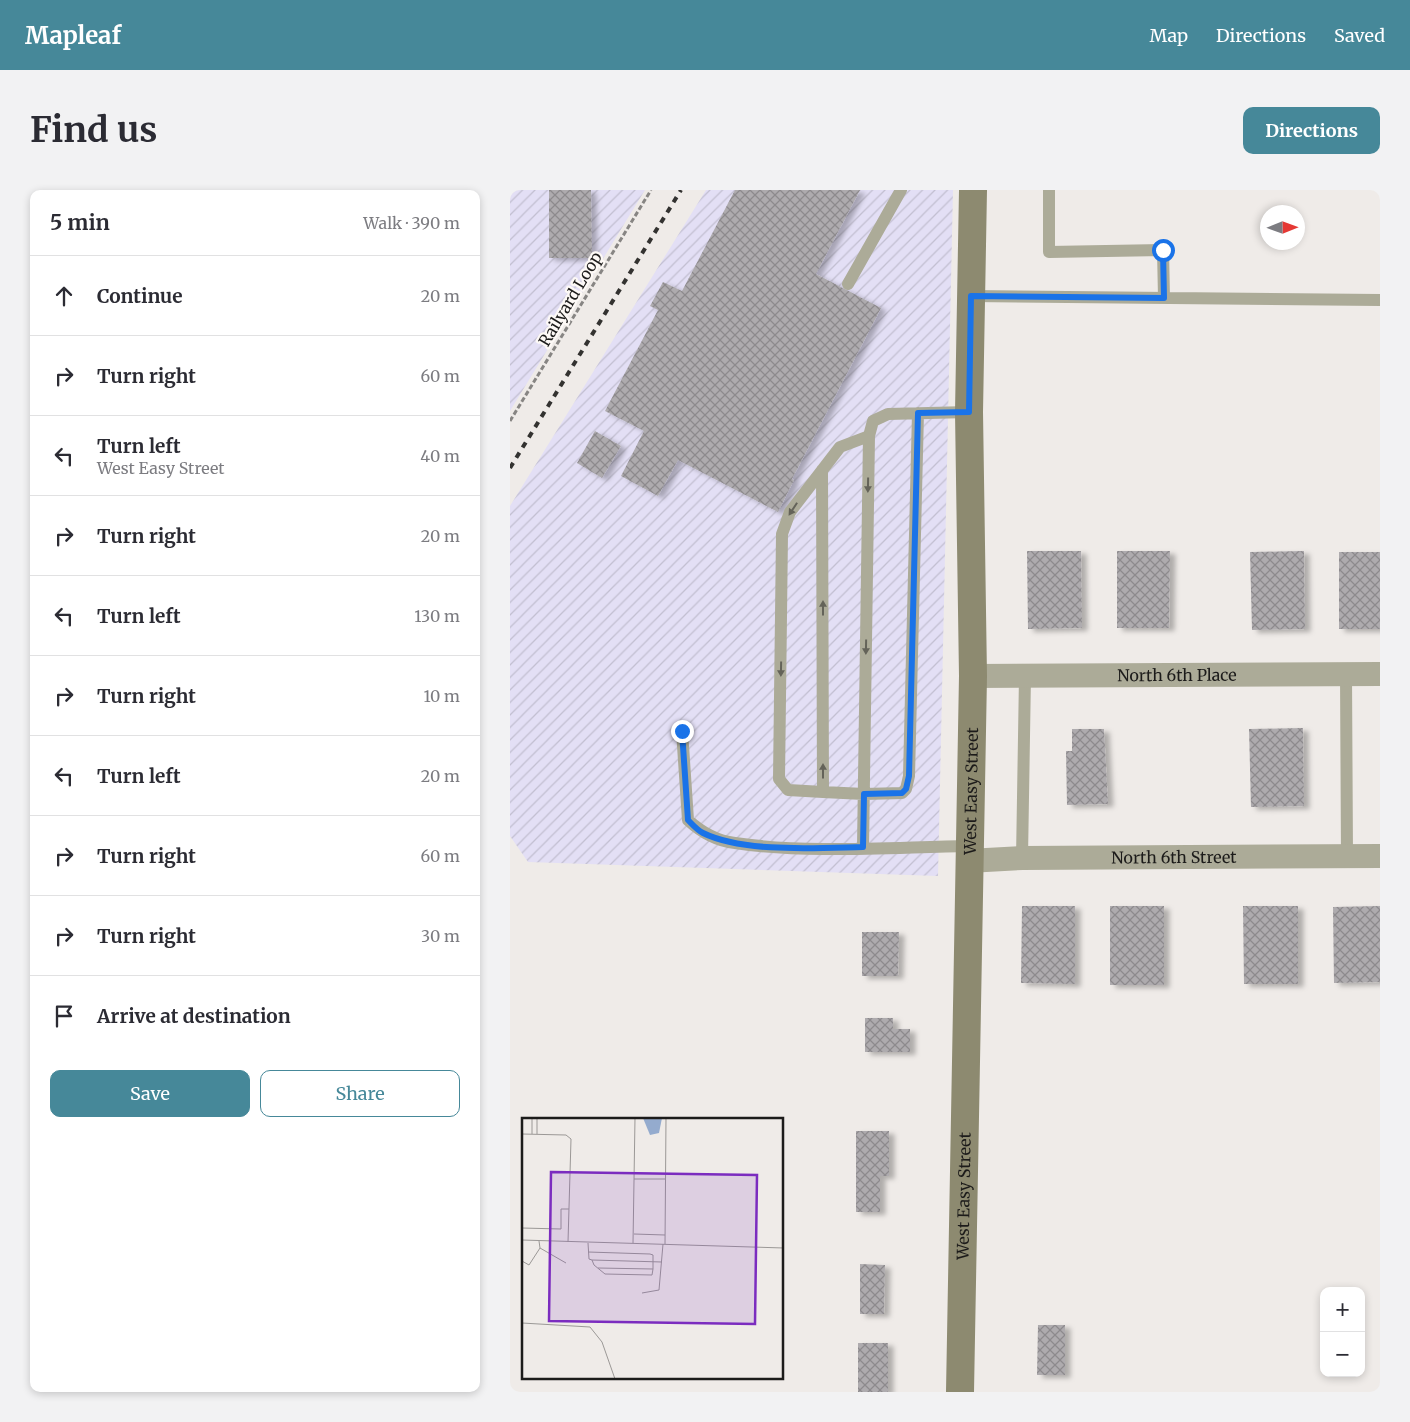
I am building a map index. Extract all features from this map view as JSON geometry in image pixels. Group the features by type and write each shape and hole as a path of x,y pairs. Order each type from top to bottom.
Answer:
{"street":[{"name":"West Easy Street","path":"960,1392 973,676 969,412 973,190"},
{"name":"North 6th Place","path":"973,676 1380,674"},
{"name":"North 6th Street","path":"969,853 1022,858 1380,856"}],"lane":[{"path":"848,284 901,190"},
{"path":"1049,190 1049,252 1163,250 1164,298"},
{"path":"971,296 1380,300"},
{"path":"863,847 869,436 873,421 888,414 969,412"},
{"path":"869,436 840,447 790,512 782,534 780,780 788,790 864,794 902,793 906,789 909,776 918,413"},
{"path":"822,470 823,792"},
{"path":"1346,674 1347,857"},
{"path":"1022,858 1024,676"},
{"path":"682,731 688,820 701,832 734,843 812,848 863,847 969,853"}],"path":[{"name":"Railyard Loop","path":"510,421 651,190"}],"shaded area":[{"path":"510,190 645,190 510,411"},
{"path":"706,190 953,190 938,876 528,862 510,836 510,506"}],"building":[{"path":"549,190 591,190 592,258 549,258"},
{"path":"735,190 860,190 816,274 881,308 792,479 794,480 778,512 678,460 658,496 621,476 644,431 605,411 658,310 650,306 663,282 682,291"},
{"path":"595,431 621,446 602,478 577,463"},
{"path":"1027,551 1081,551 1082,628 1028,629"},
{"path":"1117,551 1170,551 1169,628 1117,628"},
{"path":"1304,551 1305,629 1252,630 1250,552"},
{"path":"1339,552 1380,552 1380,629 1339,629"},
{"path":"1303,728 1304,806 1251,807 1249,729"},
{"path":"1072,729 1104,729 1108,804 1067,805 1066,751 1072,751"},
{"path":"1022,906 1075,906 1075,984 1021,983"},
{"path":"1110,906 1164,906 1164,985 1110,985"},
{"path":"1243,906 1298,906 1298,984 1244,984"},
{"path":"1380,906 1380,982 1334,983 1333,907"},
{"path":"862,932 899,932 898,976 862,976"},
{"path":"865,1018 893,1018 893,1029 910,1029 910,1052 865,1052"},
{"path":"856,1131 889,1131 889,1176 880,1176 880,1212 856,1212"},
{"path":"860,1264 885,1265 884,1314 860,1314"},
{"path":"1038,1325 1065,1325 1065,1375 1037,1375"},
{"path":"858,1343 888,1343 888,1392 858,1392"}],"railway":[{"path":"510,468 681,190"}],"route":[{"path":"682,731 688,820 701,832 734,843 812,848 863,847 864,794 902,793 906,789 909,776 918,413 969,412 971,296 1164,298 1163,250"}]}
